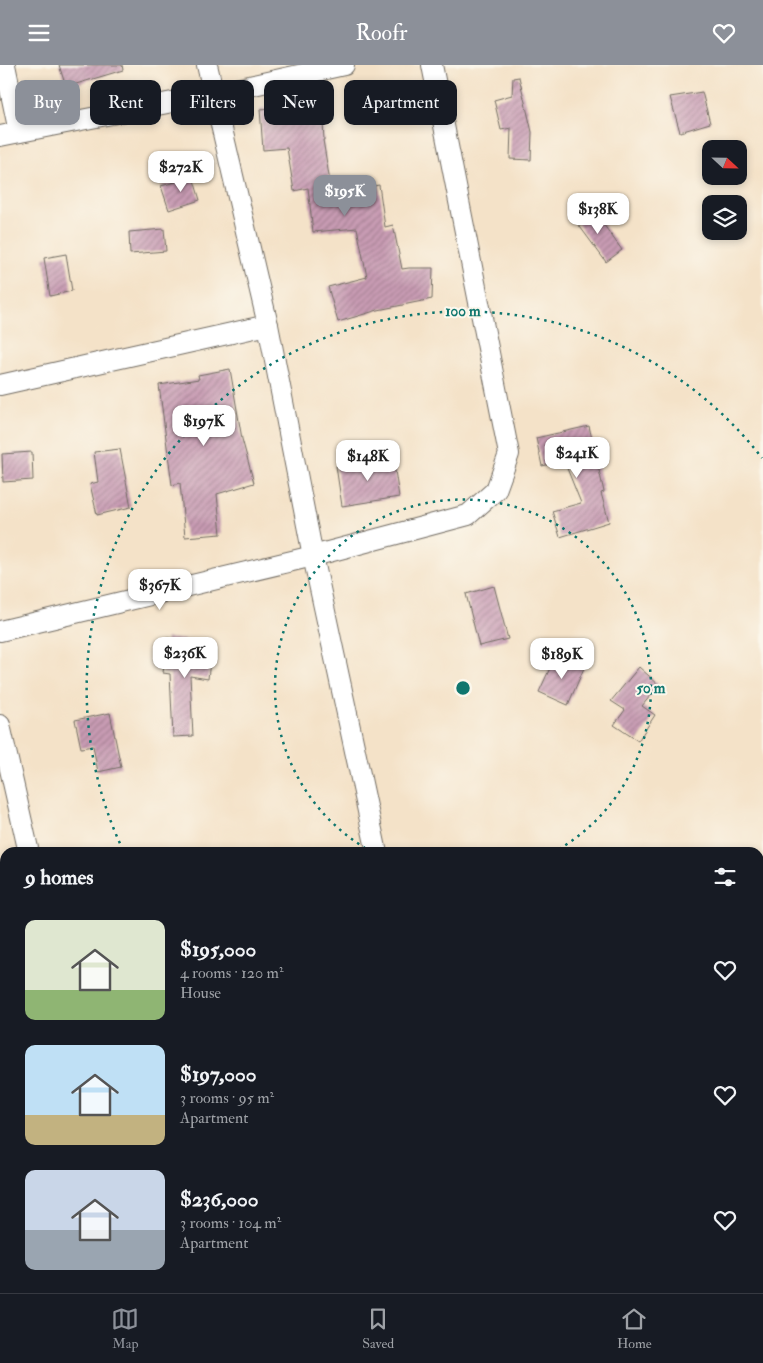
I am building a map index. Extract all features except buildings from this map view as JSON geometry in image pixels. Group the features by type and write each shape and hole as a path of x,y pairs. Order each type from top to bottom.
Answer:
{"street":[{"path":"5,65 10,134 171,102"},
{"path":"207,65 210,80"},
{"path":"254,85 344,65"},
{"path":"0,631 312,556 468,515 496,489 508,454 432,65"},
{"path":"220,125 268,325 312,556 375,847"},
{"path":"0,385 268,325"},
{"path":"0,725 28,847"}]}
